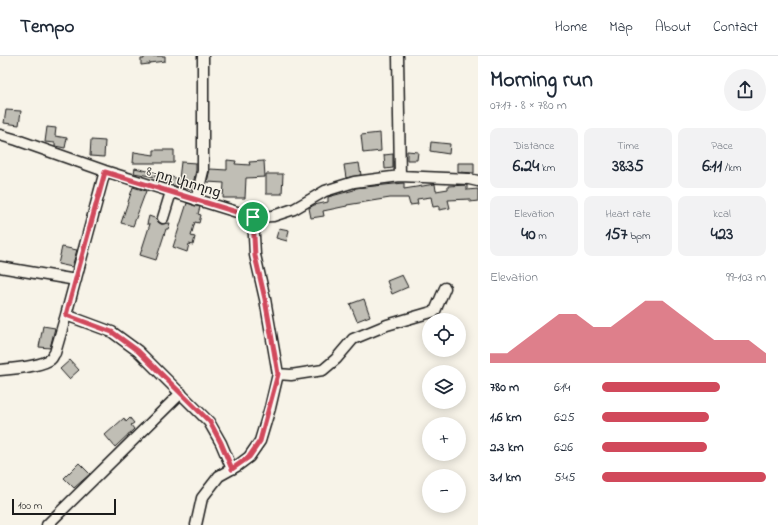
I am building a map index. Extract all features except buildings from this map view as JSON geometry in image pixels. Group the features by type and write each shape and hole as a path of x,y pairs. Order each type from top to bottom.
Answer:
{"street":[{"path":"196,200 203,171 203,56"},
{"path":"398,56 400,176"},
{"name":"8-րդ փողոց","path":"0,135 105,172 253,217 273,216 294,209 326,191 354,182 400,176 469,179 478,181"},
{"path":"0,370 14,369 43,362 51,359 55,353 105,172"},
{"path":"163,218 171,192"},
{"path":"196,525 202,498 219,476 249,457 260,441 278,374 265,299 255,256 253,217"},
{"path":"0,267 76,280"},
{"path":"278,374 291,375 323,370 336,359 353,339 387,325 435,311 446,288"},
{"path":"66,315 112,332 138,351 210,422 232,469"},
{"path":"47,525 181,393"}],"route":[{"path":"105,172 253,217 255,256 265,299 278,374 260,441 249,457 232,469 210,422 138,351 112,332 66,315 105,172"}]}
